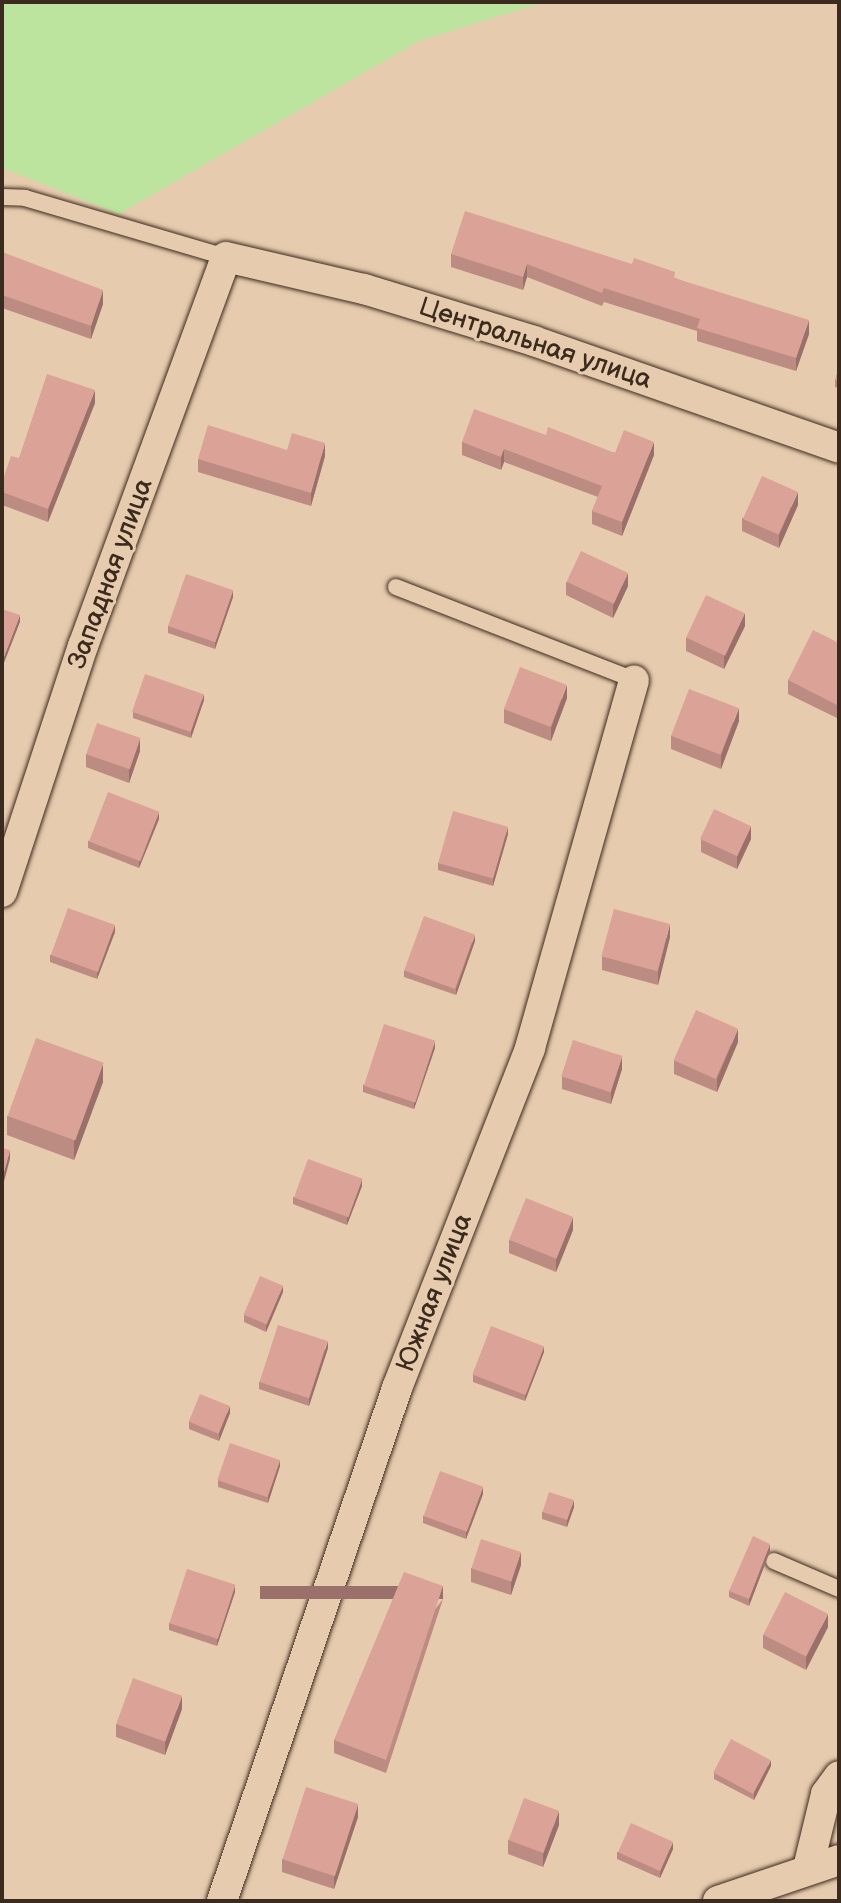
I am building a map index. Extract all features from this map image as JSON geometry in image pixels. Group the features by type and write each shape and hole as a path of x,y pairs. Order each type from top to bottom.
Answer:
{"street":[{"name":"Центральная улица","path":"226,257 364,289 534,341 839,448"},
{"name":"Западная улица","path":"2,892 83,646 226,257"},
{"name":"Южная улица","path":"222,1901 397,1388 530,1048 634,680"},
{"path":"808,1868 826,1794 839,1776"},
{"path":"719,1901 808,1868 839,1860"}],"lane":[{"path":"2,197 25,198 226,257"},
{"path":"396,587 634,680"},
{"path":"774,1561 839,1589"}],"green space":[{"path":"2,2 545,2 419,41 119,214 2,168"}],"building":[{"path":"465,211 632,264 634,258 675,272 674,278 809,320 796,358 697,328 700,319 604,288 602,293 527,264 523,277 451,254"},
{"path":"2,252 103,290 91,326 2,295"},
{"path":"47,374 95,390 48,509 2,492 2,482 11,456 19,458"},
{"path":"474,409 546,435 548,427 615,453 624,430 654,442 622,522 592,511 602,486 504,449 501,457 462,442"},
{"path":"208,425 287,450 292,433 325,443 311,493 198,459"},
{"path":"762,476 798,492 779,535 743,519"},
{"path":"581,551 628,573 614,604 567,582"},
{"path":"186,574 233,590 215,642 168,626"},
{"path":"706,595 745,613 725,656 686,638"},
{"path":"2,609 20,615 2,662"},
{"path":"813,630 839,643 839,706 788,680"},
{"path":"520,667 567,685 551,727 504,709"},
{"path":"145,674 204,694 191,732 132,712"},
{"path":"689,689 738,708 721,755 671,736"},
{"path":"97,723 140,738 130,769 86,754"},
{"path":"108,792 159,812 140,861 89,841"},
{"path":"714,809 751,826 737,856 700,839"},
{"path":"453,811 508,827 493,879 438,863"},
{"path":"68,908 115,925 98,972 51,955"},
{"path":"614,909 670,924 657,971 601,956"},
{"path":"424,916 475,934 455,989 404,971"},
{"path":"696,1010 738,1029 716,1079 674,1060"},
{"path":"384,1024 435,1041 415,1103 364,1086"},
{"path":"36,1038 104,1063 75,1141 8,1116"},
{"path":"573,1040 622,1056 611,1092 561,1076"},
{"path":"2,1148 10,1150 2,1179"},
{"path":"308,1159 363,1179 348,1217 294,1198"},
{"path":"526,1198 573,1217 556,1259 509,1240"},
{"path":"260,1276 283,1286 267,1324 244,1315"},
{"path":"278,1325 327,1341 309,1398 259,1382"},
{"path":"491,1326 544,1346 526,1395 472,1375"},
{"path":"200,1394 230,1406 218,1434 189,1422"},
{"path":"230,1443 280,1460 267,1497 217,1480"},
{"path":"440,1471 483,1487 467,1532 424,1516"},
{"path":"549,1492 574,1500 567,1520 543,1512"},
{"path":"753,1536 770,1544 749,1599 729,1591"},
{"path":"481,1539 521,1552 511,1581 471,1568"},
{"path":"187,1569 236,1585 218,1639 169,1623"},
{"path":"404,1572 443,1586 386,1760 334,1740"},
{"path":"785,1592 828,1614 806,1657 763,1635"},
{"path":"133,1678 182,1696 165,1742 116,1724"},
{"path":"731,1739 771,1760 753,1794 713,1773"},
{"path":"306,1787 358,1804 335,1876 283,1859"},
{"path":"524,1798 559,1811 543,1853 509,1840"},
{"path":"631,1823 673,1842 660,1871 618,1852"}]}
